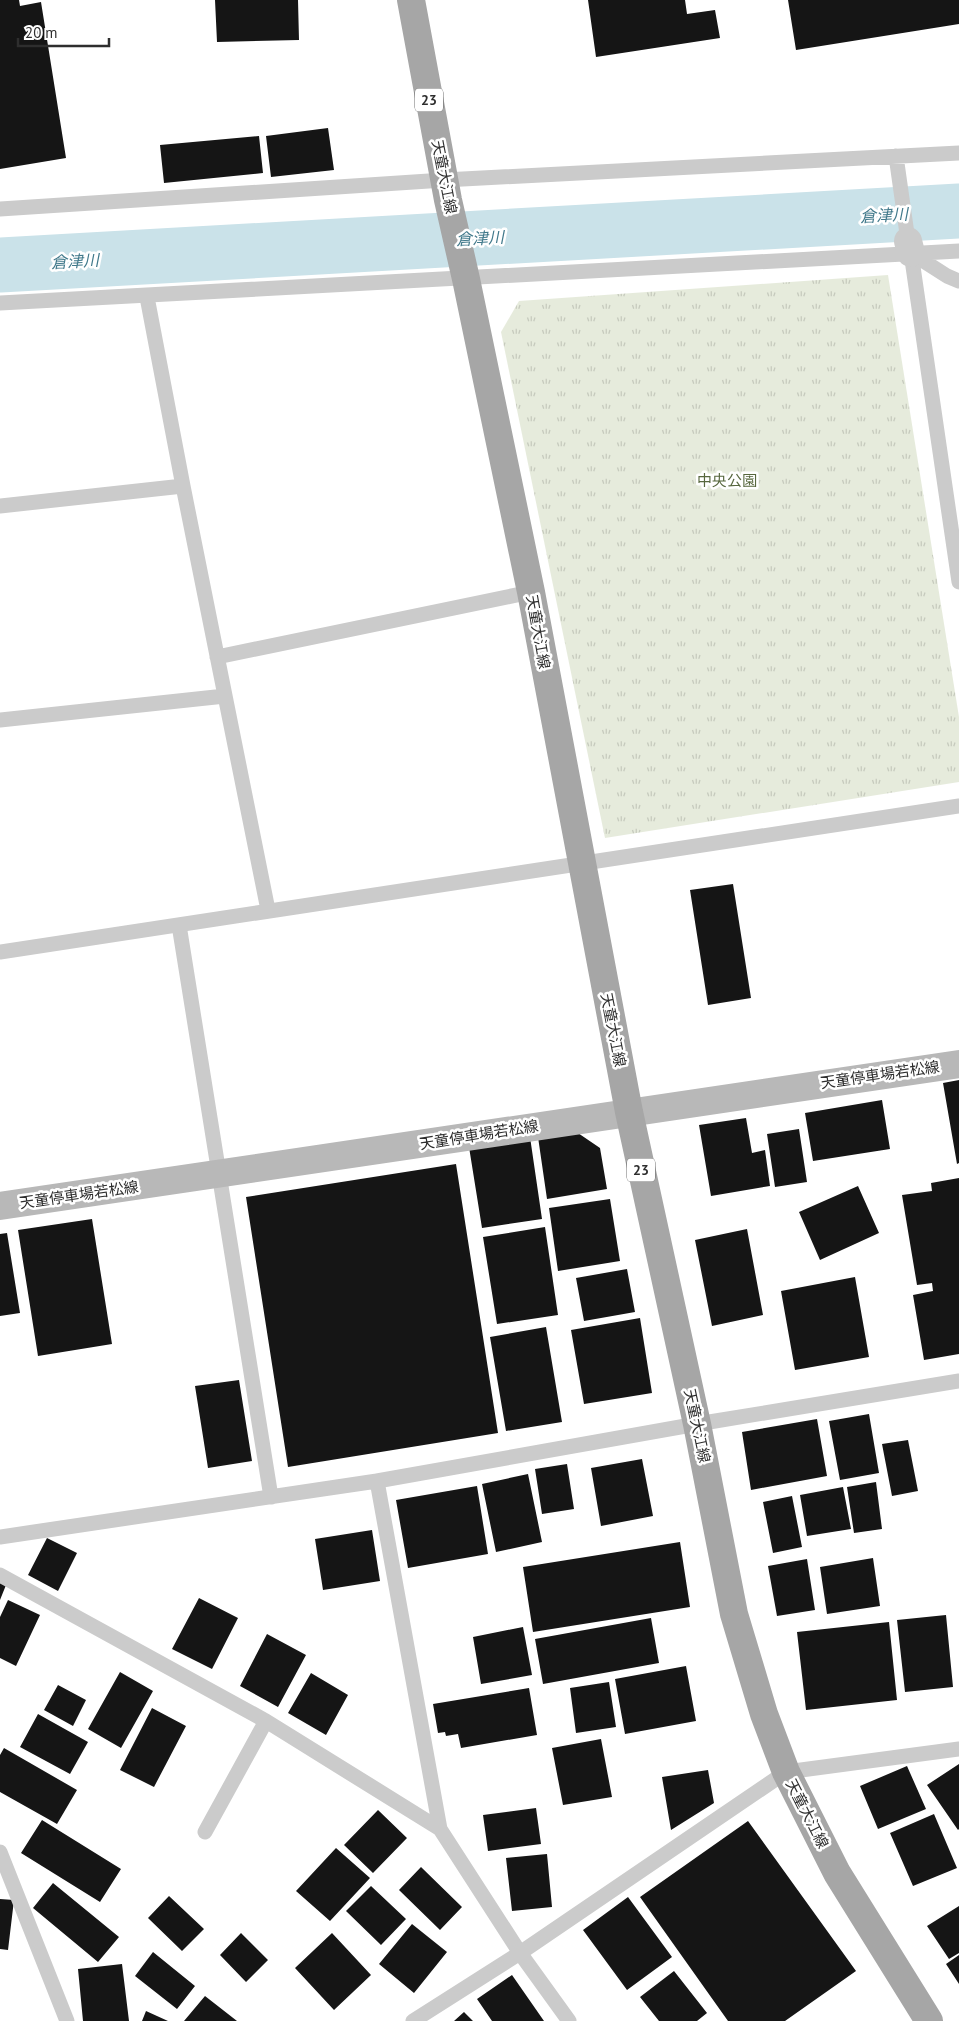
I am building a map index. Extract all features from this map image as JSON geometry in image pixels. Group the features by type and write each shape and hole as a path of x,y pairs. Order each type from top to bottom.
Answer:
{"main road":[{"name":"天童大江線","path":"410,0 446,190 530,592 580,863 629,1112 697,1424 734,1614 764,1714 786,1772 837,1873 929,2021"},
{"name":"天童停車場若松線","path":"0,1206 959,1064"}],"lane":[{"path":"0,209 446,190 896,156 959,153"},
{"path":"896,156 955,541 959,582"},
{"path":"910,247 947,276 959,281"},
{"path":"0,303 147,297 466,279 910,247 959,251"},
{"path":"147,297 268,910"},
{"path":"0,506 183,486"},
{"path":"217,657 530,592"},
{"path":"0,720 225,696"},
{"path":"0,952 959,806"},
{"path":"179,925 271,1496"},
{"path":"0,1537 377,1481 697,1424 959,1382"},
{"path":"377,1481 440,1829 520,1953 570,2021"},
{"path":"0,1575 266,1721 440,1829"},
{"path":"205,1832 266,1721"},
{"path":"413,2021 520,1953 786,1772 959,1750"},
{"path":"0,1852 68,2021"}],"green space":[{"name":"中央公園","path":"888,275 959,717 959,782 605,838 501,332 519,301"}],"building":[{"path":"0,0 19,0 20,6 41,2 66,158 0,169"},
{"path":"215,0 298,0 299,40 217,42"},
{"path":"588,0 685,0 687,14 715,10 720,38 596,57"},
{"path":"788,0 959,0 959,24 796,50"},
{"path":"328,128 334,170 271,177 266,136"},
{"path":"259,136 263,173 164,183 160,145"},
{"path":"733,884 751,998 708,1005 690,890"},
{"path":"959,1080 959,1163 957,1164 943,1083"},
{"path":"882,1100 890,1149 813,1161 805,1113"},
{"path":"746,1118 752,1153 765,1150 770,1186 711,1196 699,1125"},
{"path":"799,1129 807,1182 775,1187 767,1134"},
{"path":"575,1131 600,1148 607,1189 547,1199 538,1137"},
{"path":"530,1137 542,1219 482,1228 469,1147"},
{"path":"456,1164 498,1433 288,1467 246,1197"},
{"path":"959,1178 959,1354 924,1360 913,1295 933,1291 932,1283 917,1285 902,1195 932,1191 931,1183"},
{"path":"858,1186 879,1233 820,1260 799,1212"},
{"path":"610,1199 620,1261 558,1271 549,1208"},
{"path":"92,1219 112,1344 38,1356 18,1230"},
{"path":"545,1227 558,1315 497,1324 483,1237"},
{"path":"747,1229 763,1315 712,1326 695,1240"},
{"path":"7,1233 20,1313 0,1316 0,1234"},
{"path":"627,1269 635,1312 584,1321 576,1278"},
{"path":"855,1277 869,1357 795,1370 781,1291"},
{"path":"640,1318 652,1393 584,1404 571,1330"},
{"path":"546,1327 562,1422 506,1431 490,1337"},
{"path":"239,1380 252,1461 208,1468 195,1386"},
{"path":"869,1414 879,1473 840,1480 829,1421"},
{"path":"817,1419 827,1476 751,1490 742,1432"},
{"path":"908,1440 918,1491 892,1496 882,1444"},
{"path":"642,1459 653,1516 601,1526 591,1468"},
{"path":"567,1464 574,1509 542,1514 535,1469"},
{"path":"528,1474 542,1542 496,1552 482,1484"},
{"path":"876,1482 882,1529 854,1533 847,1487"},
{"path":"477,1486 488,1554 408,1568 396,1500"},
{"path":"843,1487 851,1529 807,1536 800,1495"},
{"path":"792,1496 802,1547 773,1553 763,1502"},
{"path":"372,1530 380,1581 323,1590 315,1539"},
{"path":"47,1538 77,1553 58,1591 28,1575"},
{"path":"680,1542 690,1607 533,1632 523,1567"},
{"path":"873,1558 880,1606 827,1614 820,1567"},
{"path":"807,1559 815,1610 777,1616 768,1566"},
{"path":"0,1583 6,1585 0,1600"},
{"path":"199,1598 238,1618 212,1669 172,1649"},
{"path":"8,1600 40,1615 16,1666 0,1658 0,1617"},
{"path":"946,1615 953,1687 905,1692 897,1620"},
{"path":"651,1618 659,1663 543,1684 535,1639"},
{"path":"889,1622 897,1700 806,1710 797,1632"},
{"path":"523,1627 532,1675 481,1684 473,1637"},
{"path":"267,1634 306,1655 278,1707 240,1686"},
{"path":"686,1666 696,1721 625,1734 615,1679"},
{"path":"120,1672 153,1691 121,1748 88,1729"},
{"path":"311,1673 348,1695 326,1735 288,1713"},
{"path":"609,1682 616,1727 576,1733 570,1688"},
{"path":"58,1685 86,1700 73,1726 44,1710"},
{"path":"529,1688 537,1735 461,1748 458,1734 446,1736 445,1732 438,1733 433,1704"},
{"path":"152,1708 186,1726 154,1787 120,1770"},
{"path":"38,1714 88,1742 70,1774 20,1747"},
{"path":"601,1739 612,1797 563,1805 552,1748"},
{"path":"4,1748 77,1790 57,1824 0,1792 0,1755"},
{"path":"959,1764 959,1829 958,1830 927,1785"},
{"path":"907,1766 926,1809 878,1829 860,1786"},
{"path":"708,1770 714,1803 671,1830 662,1777"},
{"path":"536,1808 541,1844 488,1851 483,1815"},
{"path":"378,1810 407,1838 373,1873 344,1845"},
{"path":"934,1814 957,1868 913,1886 890,1833"},
{"path":"42,1820 121,1869 100,1902 21,1853"},
{"path":"748,1821 856,1971 785,2021 728,2021 640,1897"},
{"path":"336,1848 370,1878 330,1921 296,1891"},
{"path":"547,1854 552,1907 512,1911 506,1858"},
{"path":"421,1867 462,1907 440,1930 399,1890"},
{"path":"53,1883 119,1937 98,1962 33,1908"},
{"path":"371,1886 406,1919 381,1945 346,1911"},
{"path":"169,1896 204,1929 182,1951 148,1918"},
{"path":"628,1897 672,1957 627,1990 583,1930"},
{"path":"0,1899 14,1900 8,1950 0,1949"},
{"path":"959,1906 959,1953 949,1959 927,1926"},
{"path":"412,1924 447,1952 414,1993 379,1964"},
{"path":"241,1933 268,1960 246,1982 220,1955"},
{"path":"332,1933 371,1975 334,2010 295,1968"},
{"path":"153,1952 195,1986 177,2009 135,1976"},
{"path":"959,1955 959,1984 946,1964"},
{"path":"122,1964 129,2021 83,2021 78,1969"},
{"path":"674,1971 707,2013 697,2021 659,2021 640,1997"},
{"path":"512,1975 544,2021 492,2021 477,1999"},
{"path":"205,1996 237,2021 184,2021"},
{"path":"146,2011 168,2021 142,2021"},
{"path":"464,2012 473,2021 454,2021"}],"waterway":[{"name":"倉津川","path":"0,265 959,211"}]}
